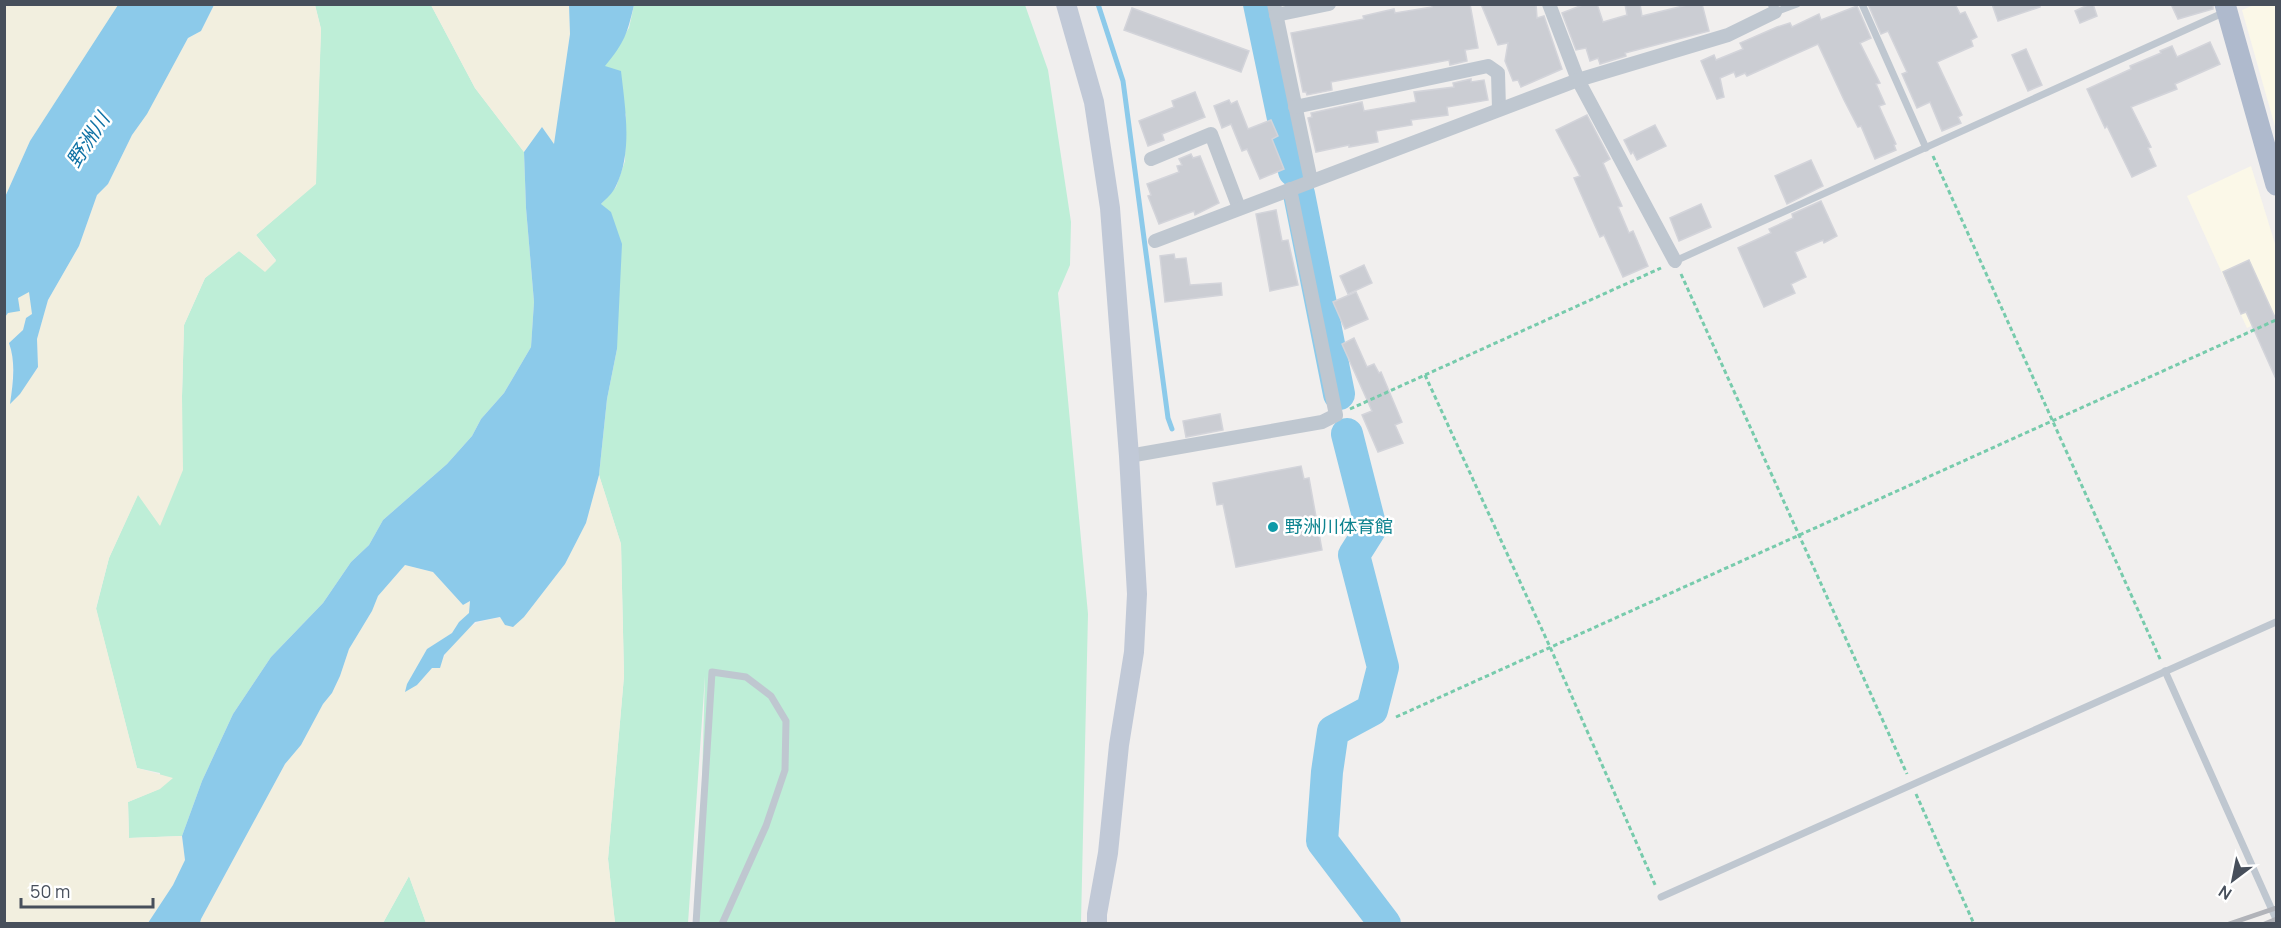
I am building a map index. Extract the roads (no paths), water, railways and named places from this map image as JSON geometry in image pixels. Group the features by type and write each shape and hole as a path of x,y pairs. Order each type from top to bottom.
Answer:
{"main road":[{"path":"2226,8 2277,186"}],"street":[{"path":"1066,4 1094,102 1110,207 1137,594 1135,643 1119,745 1108,853 1097,924"},
{"path":"1311,182 1275,10 1329,4"},
{"path":"1549,4 1578,80 1675,261"},
{"path":"1155,241 1578,80 1728,35 1773,8"},
{"path":"1295,107 1488,66 1498,73 1499,109"},
{"path":"1151,159 1211,134 1239,208"},
{"path":"1129,456 1322,422 1336,415 1290,189"}],"lane":[{"path":"1773,8 1797,4"},
{"path":"1862,4 1928,147"},
{"path":"1675,261 1928,147 2226,8"},
{"path":"1661,897 2277,622"},
{"path":"2165,671 2277,919"},
{"path":"696,924 712,672 746,677 771,696 786,721 785,770 766,826 722,924"}],"water":[{"name":"野洲川","path":"118,5 214,5 201,31 188,38 147,114 132,135 108,184 97,195 79,246 48,300 37,339 38,367 20,394 10,404 13,366 9,343 23,330 26,318 32,314 29,292 18,298 20,311 8,313 5,317 5,197 30,141"},
{"path":"569,5 634,5 624,37 605,66 621,71 626,114 626,144 625,159 616,186 601,204 611,212 622,244 617,349 607,399 599,475 586,523 565,564 524,617 513,627 505,625 500,617 475,622 444,655 440,668 432,668 417,685 405,692 407,684 427,649 452,633 469,613 470,601 463,605 433,572 405,565 378,596 372,611 349,649 332,693 323,704 301,745 285,764 200,923 148,923 173,885 185,860 182,836 202,781 233,714 271,657 323,603 351,562 369,545 383,520 447,464 472,436 481,419 504,393 531,347 534,302 524,152 542,127 554,144 570,34"}],"waterway":[{"path":"1098,4 1123,81 1168,418 1172,429"},
{"path":"1259,4 1294,171"},
{"path":"1299,194 1339,394"},
{"path":"1347,434 1371,528 1354,555 1383,667 1372,710 1333,731 1327,772 1322,841 1385,924"}],"railway":[{"path":"2229,924 2276,908"},
{"path":"2264,924 2276,919"}],"place":[{"name":"野洲川体育館","path":"1273,527"}]}
